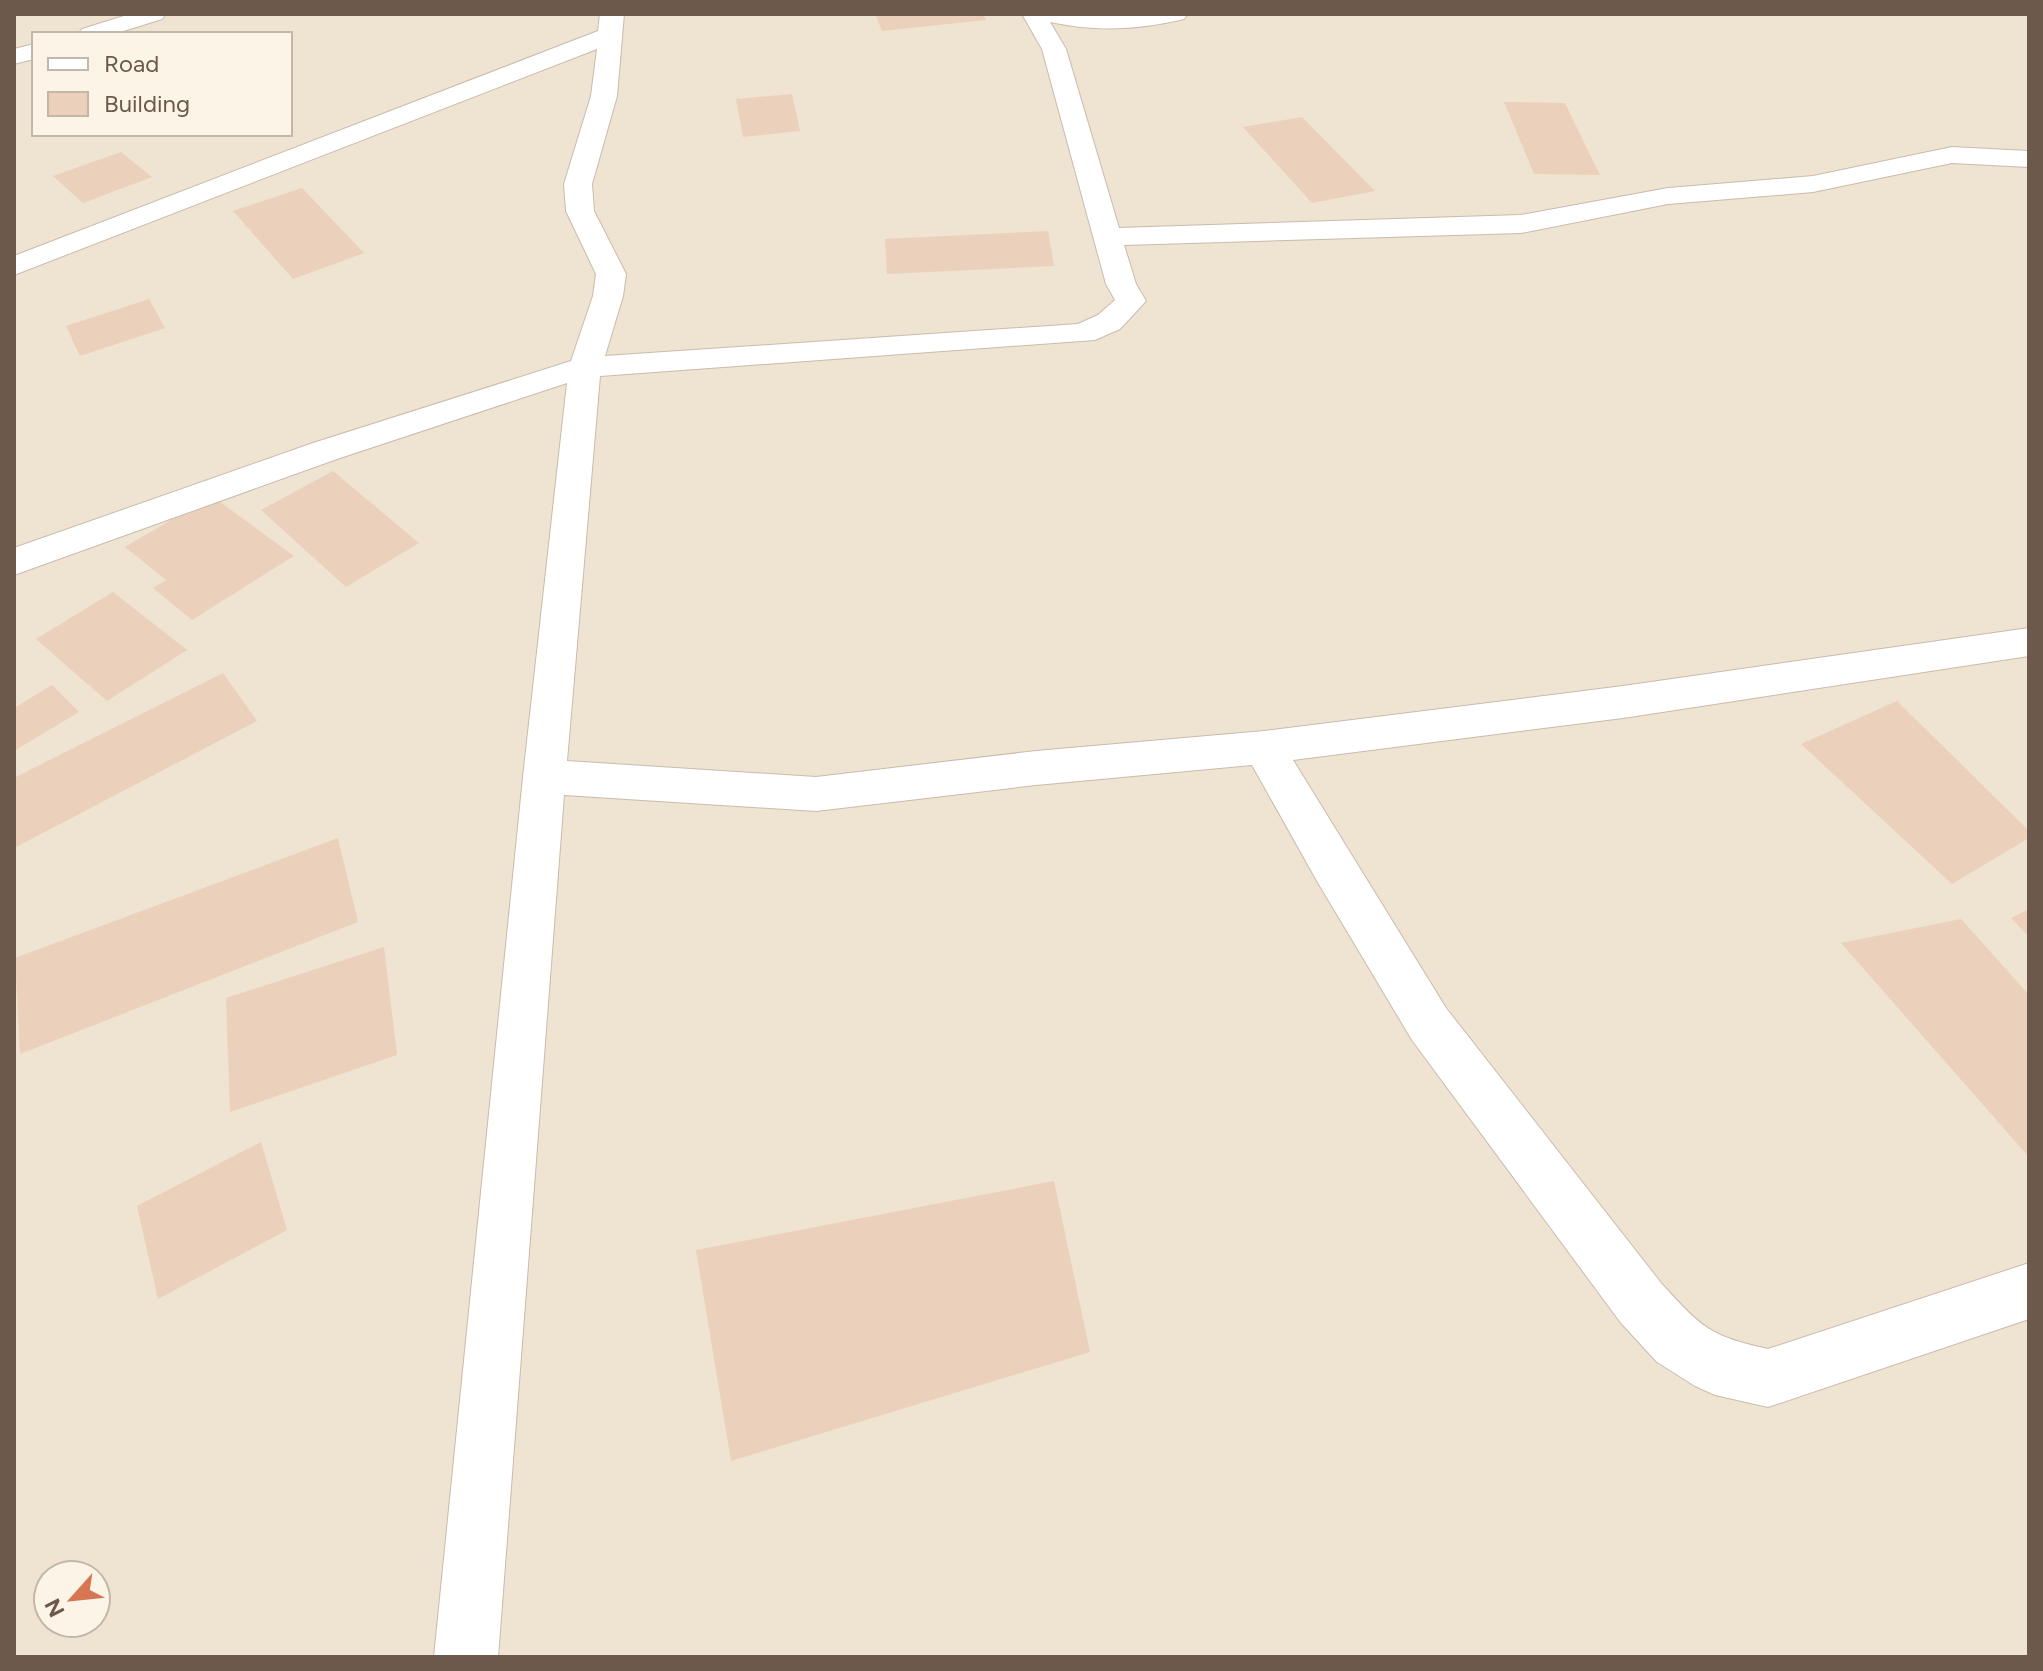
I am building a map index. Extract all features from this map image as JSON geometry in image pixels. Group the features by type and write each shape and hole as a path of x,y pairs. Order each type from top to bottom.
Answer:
{"street":[{"path":"96,32 154,14"},
{"path":"14,562 325,451 585,367 1084,333 1109,322 1131,301 1121,284 1054,49 1034,14"},
{"path":"1044,14 1107,25 1176,14"},
{"path":"14,266 611,25 604,96 578,184 580,211 611,274 608,296 585,367 544,777 466,1657"},
{"path":"1107,237 1521,224 1668,196 1854,178 1952,155 2029,159"},
{"path":"544,777 816,794 1036,768 1264,747 1623,702 2029,642"},
{"path":"1264,747 1333,868 1429,1024 1641,1303 1677,1342 1715,1366 1768,1378 2029,1291"}],"shaded area":[{"path":"14,14 2029,14 2029,1657 14,1657"}],"building":[{"path":"875,14 983,14 986,20 882,31"},
{"path":"792,94 800,131 743,137 736,99"},
{"path":"1504,102 1565,103 1600,175 1534,174"},
{"path":"1302,117 1375,191 1312,203 1243,127"},
{"path":"121,152 152,177 83,203 53,176"},
{"path":"302,188 364,253 293,279 233,211"},
{"path":"1048,231 1054,266 887,274 885,239"},
{"path":"149,299 165,328 80,356 66,326"},
{"path":"333,471 419,543 346,587 261,510"},
{"path":"212,496 294,556 192,620 153,588 166,580 125,547"},
{"path":"113,592 187,650 107,701 36,639"},
{"path":"223,673 257,721 16,847 14,778"},
{"path":"52,685 79,712 14,751 14,708"},
{"path":"1897,701 2029,831 2029,838 1952,884 1801,744"},
{"path":"338,838 358,922 20,1054 15,958"},
{"path":"2029,909 2029,937 2011,918"},
{"path":"1961,919 2029,995 2029,1157 1841,943"},
{"path":"384,947 397,1055 230,1112 226,998"},
{"path":"261,1142 287,1230 158,1299 137,1206"},
{"path":"1054,1181 1090,1352 731,1461 696,1250"}]}
